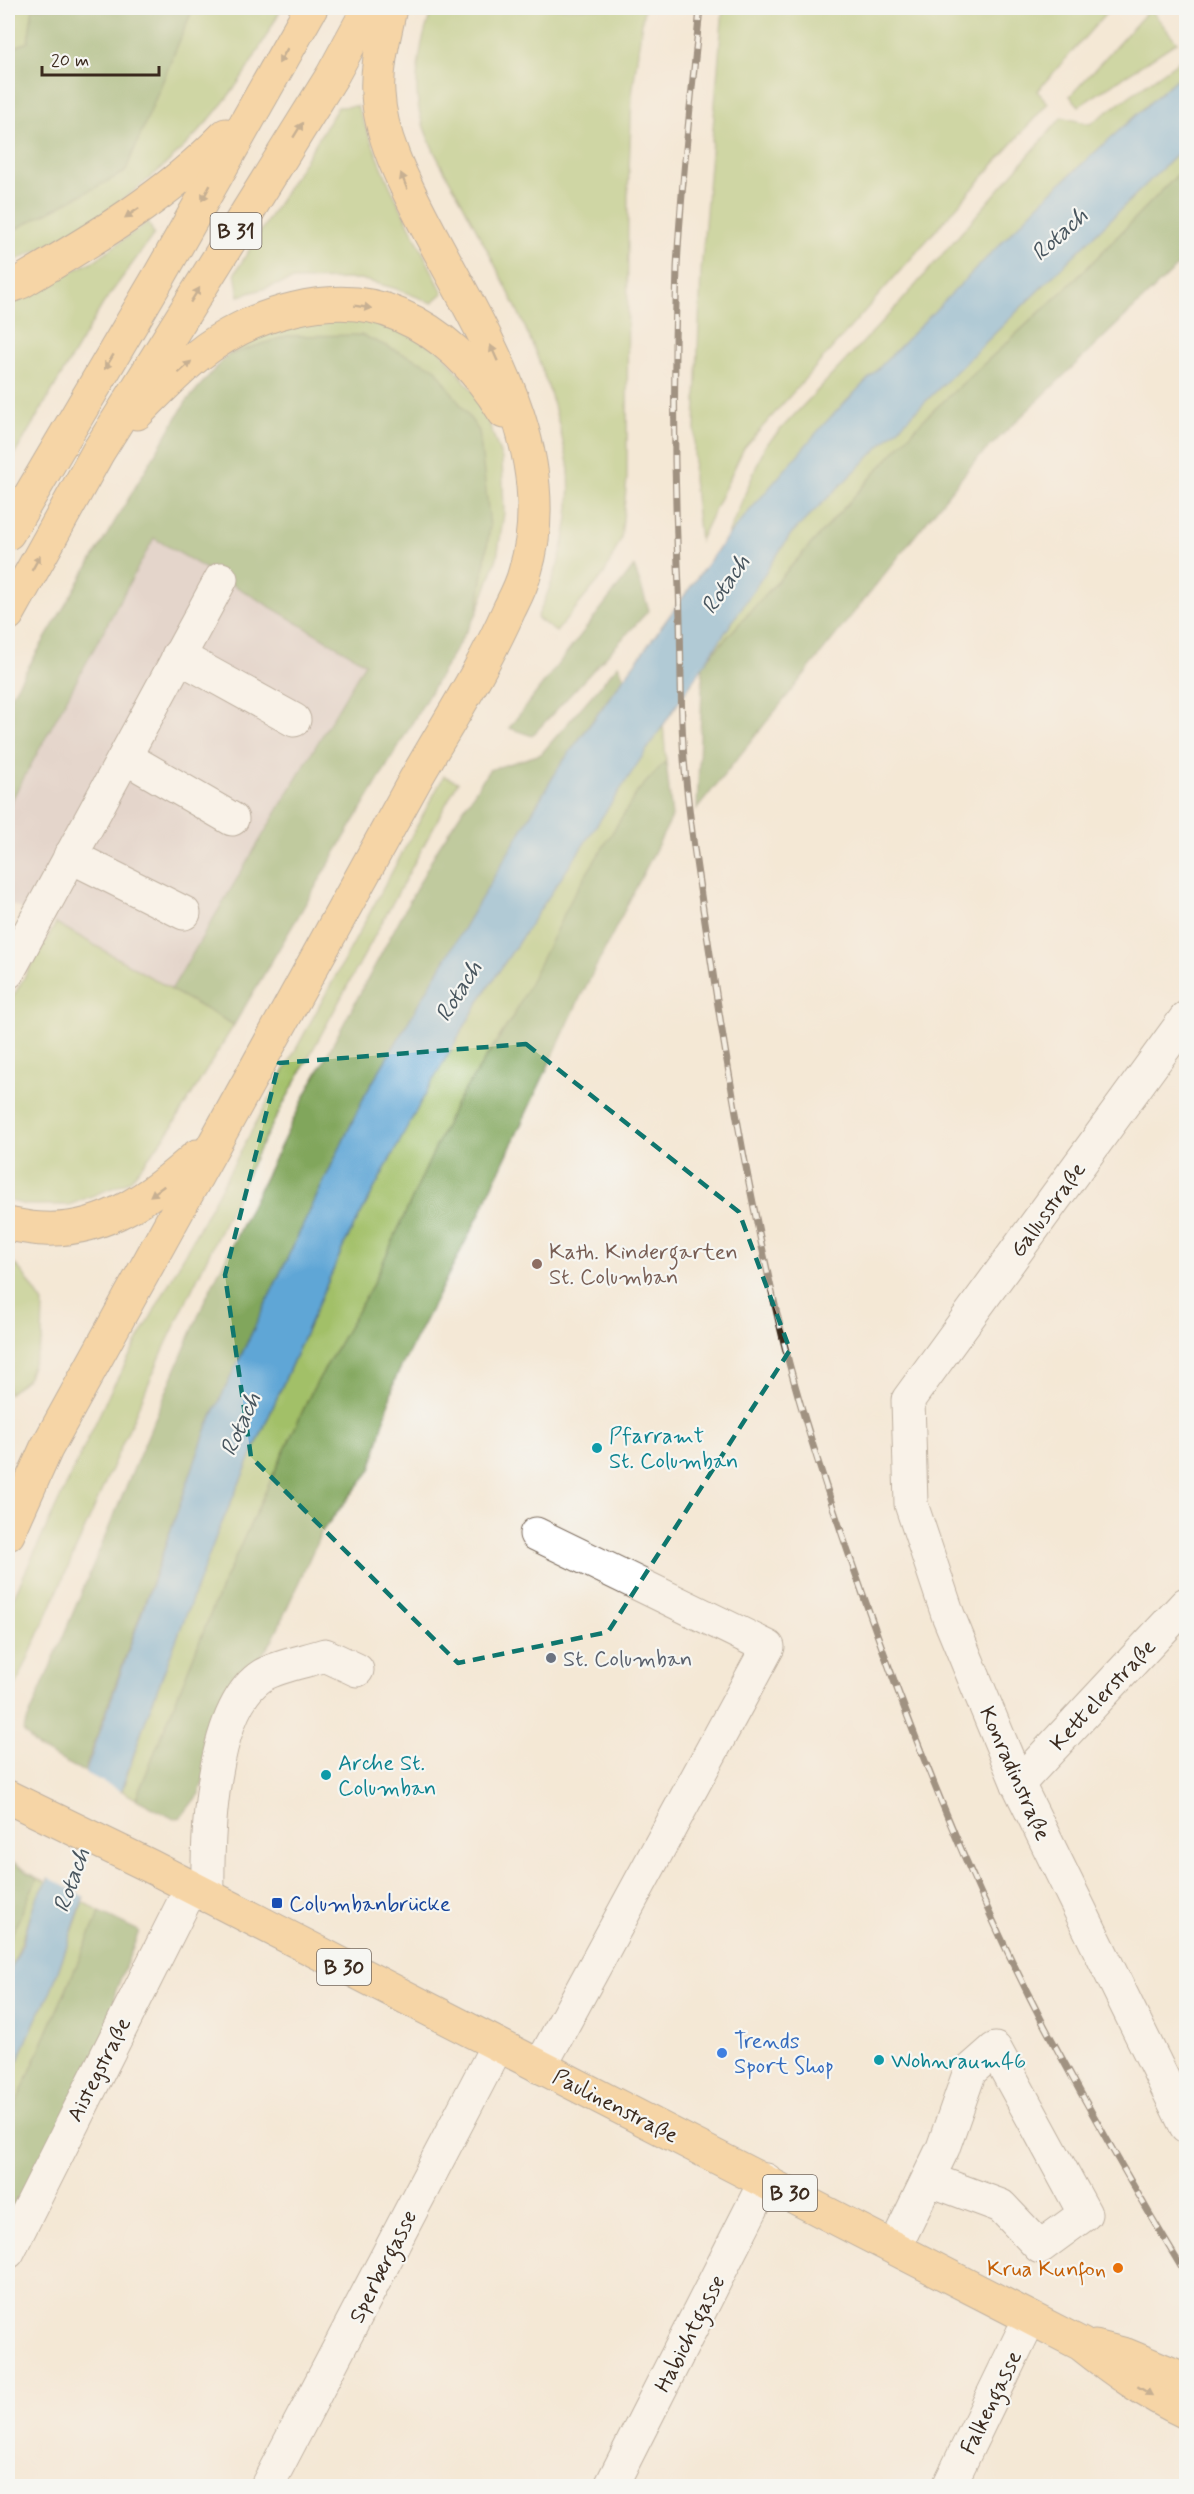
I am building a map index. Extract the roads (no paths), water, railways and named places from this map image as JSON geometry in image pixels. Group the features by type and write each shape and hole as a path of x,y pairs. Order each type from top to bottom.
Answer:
{"main road":[{"name":"B 31","path":"8,533 160,275 311,8"},
{"name":"B 31","path":"8,614 98,452 332,76 369,8"},
{"path":"8,1533 46,1449 500,630 525,573 534,529 532,483 526,448 507,383 483,328 408,191 388,140 378,93 390,8"},
{"path":"8,286 21,282 98,237 153,200 203,159 255,105"},
{"path":"98,452 198,355 237,330 280,312 324,305 360,305 398,314 441,338 477,375 497,400 526,448"},
{"path":"8,1224 45,1230 88,1224 139,1204 164,1186 217,1138"},
{"name":"Paulinenstraße","path":"10,1798 150,1866 497,2046 766,2180 1081,2344 1120,2375 1152,2396 1186,2412"},
{"name":"Paulinenstraße","path":"1081,2344 1126,2355 1186,2380"}],"street":[{"path":"8,972 221,579"},
{"path":"178,656 294,720"},
{"path":"125,757 232,819"},
{"path":"70,856 184,913"},
{"name":"Gallusstraße","path":"908,1400 1186,1018"},
{"name":"Konradinstraße","path":"908,1400 911,1504 948,1615 1018,1784 1177,2079 1186,2126"},
{"path":"536,1534 768,1647 540,2067"},
{"name":"Kettelerstraße","path":"1018,1784 1186,1604"},
{"path":"199,1892 214,1783 235,1705 263,1675 325,1655 357,1670"},
{"name":"Aistegstraße","path":"8,2252 199,1892"},
{"name":"Sperbergasse","path":"267,2487 497,2046"},
{"path":"895,2247 928,2179 944,2148 970,2071 995,2049 1085,2214 1040,2247 1001,2206 928,2179"},
{"name":"Habichtgasse","path":"611,2487 766,2180"},
{"name":"Falkengasse","path":"949,2487 1030,2318"}],"water":[{"name":"Rotach","path":"1186,70 1186,145 791,534 481,998 429,1087 345,1243 217,1534 147,1716 51,1991 36,2019 8,2084 8,1976 22,1945 35,1901 47,1882 208,1425 365,1095 559,767 727,537 824,424 1050,193"}],"railway":[{"path":"700,8 681,203 676,308 675,468 684,765 698,878 736,1116 766,1265 789,1363 823,1477 881,1645 945,1811 968,1866 1045,2027 1186,2275"}],"place":[{"name":"Kath. Kindergarten St. Columban","path":"537,1264"},
{"name":"Pfarramt St. Columban","path":"597,1448"},
{"name":"St. Columban","path":"551,1658"},
{"name":"Arche St. Columban","path":"326,1775"},
{"name":"Columbanbrücke","path":"277,1903"},
{"name":"Trends Sport Shop","path":"722,2053"},
{"name":"Wohnraum46","path":"879,2060"},
{"name":"Krua Kunfon","path":"1118,2268"}]}
